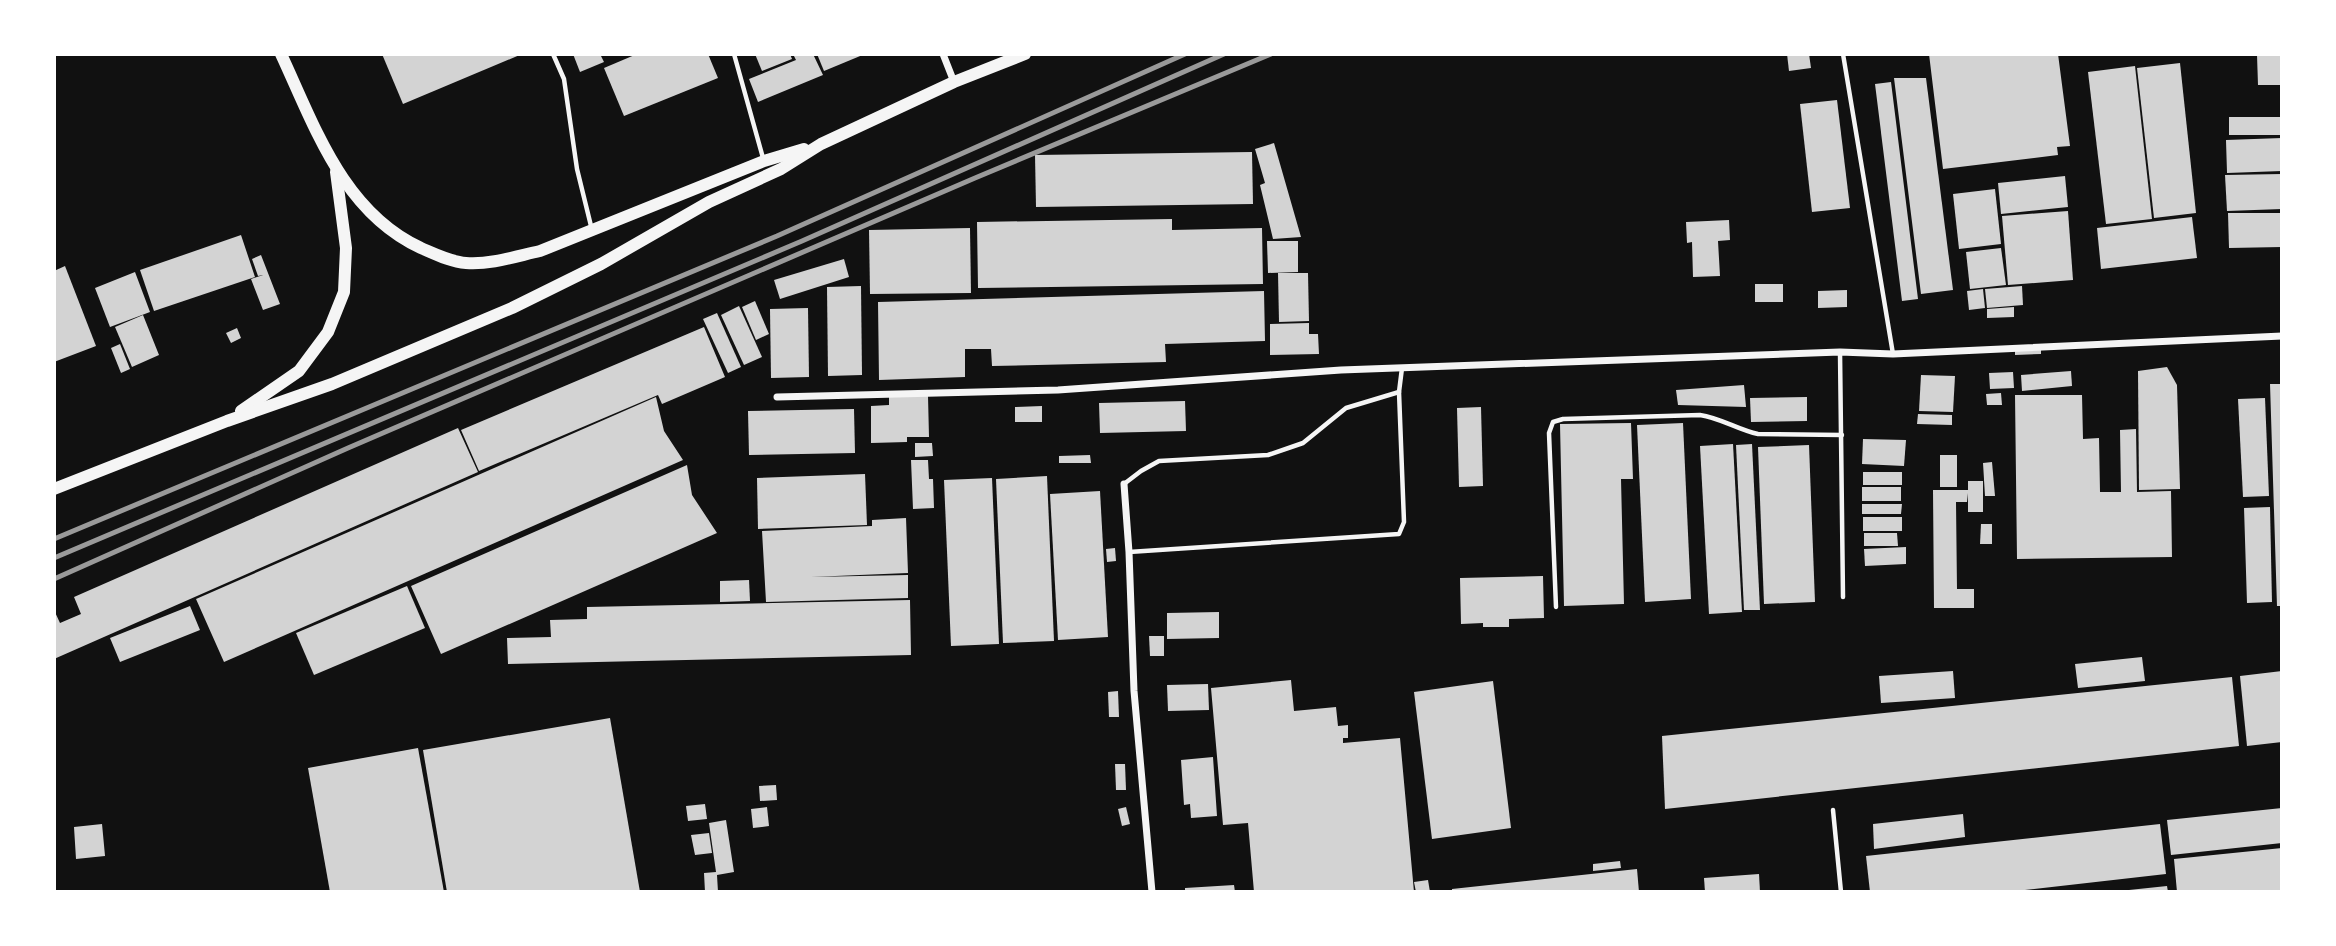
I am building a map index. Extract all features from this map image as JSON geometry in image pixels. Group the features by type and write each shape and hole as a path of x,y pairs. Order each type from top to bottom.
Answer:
{"main road":[{"path":"281,54 336,172 363,205 384,227 409,243 438,256 466,263 508,259 540,251 764,161 821,144"},
{"path":"54,489 227,421 332,384 512,308 601,264 709,202 781,169 821,144 954,82 1025,54"},
{"path":"227,421 299,371 328,332 344,292 346,248 336,172"}],"street":[{"path":"943,54 954,82"},
{"path":"777,397 1058,390 1341,370 1840,352 1893,354 2282,335"},
{"path":"1124,484 1134,691 1152,892"}],"lane":[{"path":"554,54 564,79 577,169 592,230"},
{"path":"734,54 764,161"},
{"path":"1843,54 1893,354"},
{"path":"1840,352 1843,597"},
{"path":"1129,552 1399,534 1404,522 1399,392 1402,368"},
{"path":"1124,484 1159,461 1268,455 1303,443 1346,408 1399,392"},
{"path":"1556,607 1549,433 1553,422 1563,419 1700,415 1713,417 1758,434 1842,435"},
{"path":"1833,810 1841,892"}],"building":[{"path":"382,54 522,54 403,104"},
{"path":"573,54 600,54 604,62 580,72"},
{"path":"637,54 708,54 718,78 624,116 604,68"},
{"path":"755,54 790,54 792,59 762,71"},
{"path":"793,54 813,54 823,75 758,102 749,79 796,60"},
{"path":"817,54 865,54 824,71"},
{"path":"1787,54 1809,54 1811,68 1789,71"},
{"path":"1929,54 2058,54 2070,146 2057,147 2058,155 1943,169"},
{"path":"2282,54 2282,85 2258,85 2257,55"},
{"path":"2180,63 2196,213 2154,218 2137,68"},
{"path":"2135,66 2152,219 2106,224 2088,72"},
{"path":"1894,78 1926,78 1953,290 1921,294"},
{"path":"1891,82 1918,299 1902,301 1875,84"},
{"path":"1837,100 1850,208 1812,212 1800,104"},
{"path":"2229,117 2282,117 2282,135 2229,135"},
{"path":"2282,138 2282,171 2227,173 2226,140"},
{"path":"1274,143 1301,237 1273,239 1260,185 1265,183 1255,149"},
{"path":"1252,152 1253,204 1036,207 1035,155"},
{"path":"2282,174 2282,209 2227,211 2225,175"},
{"path":"2065,176 2068,207 2001,214 1998,183"},
{"path":"1995,189 2001,244 1959,249 1953,194"},
{"path":"2068,211 2073,280 2008,285 2002,216"},
{"path":"2228,213 2282,213 2282,247 2229,248"},
{"path":"2192,217 2197,258 2101,269 2097,228"},
{"path":"1172,219 1172,230 1262,228 1263,284 978,288 977,222"},
{"path":"1729,220 1730,240 1718,241 1720,276 1693,277 1692,242 1687,243 1686,222"},
{"path":"970,228 971,293 870,294 869,230"},
{"path":"241,235 255,277 154,311 140,270"},
{"path":"1267,241 1298,241 1298,272 1268,273"},
{"path":"2001,248 2006,285 1970,289 1966,252"},
{"path":"261,255 280,304 263,310 251,279 263,275 258,276 252,259"},
{"path":"844,259 849,277 780,299 774,280"},
{"path":"65,266 96,346 54,362 54,271"},
{"path":"135,272 150,312 110,327 95,288"},
{"path":"1278,273 1308,273 1309,321 1279,322"},
{"path":"1755,284 1783,284 1783,302 1755,302"},
{"path":"861,286 862,375 828,376 827,287"},
{"path":"2022,286 2023,305 1987,308 1985,289"},
{"path":"1983,289 1985,308 1969,310 1967,291"},
{"path":"1847,290 1847,307 1818,308 1818,291"},
{"path":"1264,291 1265,341 1165,344 1166,362 992,366 991,349 965,349 965,377 879,380 878,302"},
{"path":"755,301 769,334 756,340 742,307"},
{"path":"739,306 762,357 744,365 721,315"},
{"path":"2014,307 2014,317 1987,318 1987,309"},
{"path":"808,308 809,377 771,378 770,309"},
{"path":"717,313 741,367 728,373 703,319"},
{"path":"143,315 159,355 132,367 115,327"},
{"path":"1309,323 1309,334 1318,334 1319,354 1270,355 1270,324"},
{"path":"704,327 725,377 662,404 658,395 479,471 461,430"},
{"path":"237,328 241,338 231,343 226,333"},
{"path":"120,344 130,369 121,373 111,348"},
{"path":"2041,346 2041,354 2015,355 2015,348"},
{"path":"2167,367 2177,385 2180,489 2139,490 2138,371"},
{"path":"2071,371 2072,386 2022,391 2021,375"},
{"path":"2013,372 2014,388 1990,389 1989,373"},
{"path":"1921,375 1955,376 1953,412 1919,411"},
{"path":"2270,384 2282,384 2282,606 2277,606"},
{"path":"1744,385 1746,407 1678,405 1676,390"},
{"path":"2001,393 2002,405 1987,405 1986,394"},
{"path":"2015,395 2082,395 2083,439 2099,438 2100,492 2121,492 2120,430 2136,429 2137,492 2171,491 2172,557 2017,559"},
{"path":"889,396 928,396 929,437 907,437 907,442 871,443 871,406 889,405"},
{"path":"656,397 664,431 683,460 224,662 196,599"},
{"path":"1807,397 1807,421 1751,422 1750,398"},
{"path":"2265,398 2269,496 2243,497 2238,399"},
{"path":"1185,401 1186,431 1100,433 1099,403"},
{"path":"1042,406 1042,422 1015,422 1015,407"},
{"path":"1481,407 1483,486 1459,487 1457,408"},
{"path":"854,409 855,453 749,455 748,411"},
{"path":"1918,414 1952,415 1952,425 1917,424"},
{"path":"1631,423 1633,479 1621,479 1624,604 1564,606 1560,424"},
{"path":"1683,423 1691,599 1645,602 1637,425"},
{"path":"458,428 478,472 54,659 54,610 60,623 81,614 74,597"},
{"path":"1863,439 1906,440 1904,466 1862,464"},
{"path":"915,443 932,443 933,456 915,457"},
{"path":"1733,444 1742,612 1709,614 1700,446"},
{"path":"1752,444 1760,610 1744,610 1736,445"},
{"path":"1809,445 1815,602 1764,604 1758,447"},
{"path":"1090,455 1091,463 1059,463 1059,456"},
{"path":"1940,455 1957,455 1957,487 1940,487"},
{"path":"911,460 928,460 929,479 933,479 934,508 913,509"},
{"path":"1992,462 1995,496 1985,496 1983,463"},
{"path":"687,465 692,495 717,533 441,654 411,586"},
{"path":"1863,472 1902,472 1902,485 1863,485"},
{"path":"865,474 867,525 758,529 757,478"},
{"path":"1047,476 1054,641 1003,643 996,479"},
{"path":"992,478 999,644 951,646 944,480"},
{"path":"1968,481 1983,481 1983,512 1968,512 1968,493 1967,502 1956,502 1957,589 1974,589 1974,608 1934,608 1933,490 1968,490"},
{"path":"1862,487 1901,487 1901,501 1862,501"},
{"path":"1100,491 1108,637 1058,640 1050,494"},
{"path":"1862,504 1902,504 1901,514 1862,514"},
{"path":"2270,507 2272,602 2247,603 2244,508"},
{"path":"1863,517 1902,517 1902,531 1863,531"},
{"path":"906,518 908,573 811,577 908,575 908,598 766,602 762,531 872,526 872,520"},
{"path":"1981,524 1992,524 1992,544 1980,544"},
{"path":"1864,533 1897,533 1898,546 1864,546"},
{"path":"1906,547 1906,564 1865,566 1864,549"},
{"path":"1115,548 1116,561 1107,562 1106,549"},
{"path":"1543,576 1544,618 1509,619 1509,627 1483,627 1483,623 1461,624 1460,578"},
{"path":"749,580 750,601 720,602 720,581"},
{"path":"407,586 425,628 314,675 296,633"},
{"path":"910,600 911,655 508,664 507,638 551,637 550,620 587,619 587,607"},
{"path":"190,606 200,630 120,662 110,638"},
{"path":"1219,612 1219,638 1167,639 1167,613"},
{"path":"1149,636 1164,636 1164,656 1150,656"},
{"path":"2142,657 2145,681 2078,688 2075,664"},
{"path":"1953,671 1955,698 1881,703 1879,676"},
{"path":"2282,671 2282,742 2247,746 2240,676"},
{"path":"2232,677 2239,746 1665,809 1662,736"},
{"path":"1291,680 1294,711 1336,707 1338,726 1348,725 1348,738 1343,738 1343,743 1400,738 1414,892 1254,892 1248,823 1223,825 1211,688"},
{"path":"1493,681 1511,828 1432,839 1414,692"},
{"path":"1208,684 1209,710 1168,711 1167,685"},
{"path":"1118,691 1119,717 1109,717 1108,692"},
{"path":"610,718 640,892 447,892 423,750"},
{"path":"418,748 444,892 330,892 308,768"},
{"path":"1213,757 1217,816 1191,818 1190,804 1184,805 1181,760"},
{"path":"1115,764 1125,764 1126,790 1116,790"},
{"path":"776,785 777,800 760,801 759,786"},
{"path":"705,804 707,819 688,821 686,806"},
{"path":"767,807 769,826 753,828 751,809"},
{"path":"1126,807 1130,824 1122,826 1118,809"},
{"path":"2282,808 2282,843 2171,855 2167,820"},
{"path":"1963,814 1965,837 1874,849 1873,824"},
{"path":"726,820 734,872 717,875 718,892 705,892 704,873 716,872 709,823"},
{"path":"102,824 105,856 76,859 74,827"},
{"path":"2160,824 2166,874 2007,892 1870,892 1866,856"},
{"path":"709,833 712,853 695,855 691,835"},
{"path":"2282,848 2282,892 2177,892 2174,859"},
{"path":"1620,861 1621,868 1593,871 1593,864"},
{"path":"1637,869 1639,892 1452,892 1452,889"},
{"path":"1759,874 1760,892 1705,892 1704,878"},
{"path":"1428,880 1430,892 1416,892 1414,882"},
{"path":"1234,885 1235,892 1185,892 1185,888"},
{"path":"2167,886 2168,892 2129,892 2129,890"}],"railway":[{"path":"54,539 777,236 1185,54"},
{"path":"54,558 802,241 1224,54"},
{"path":"54,579 348,448 975,178 1271,54"}]}
